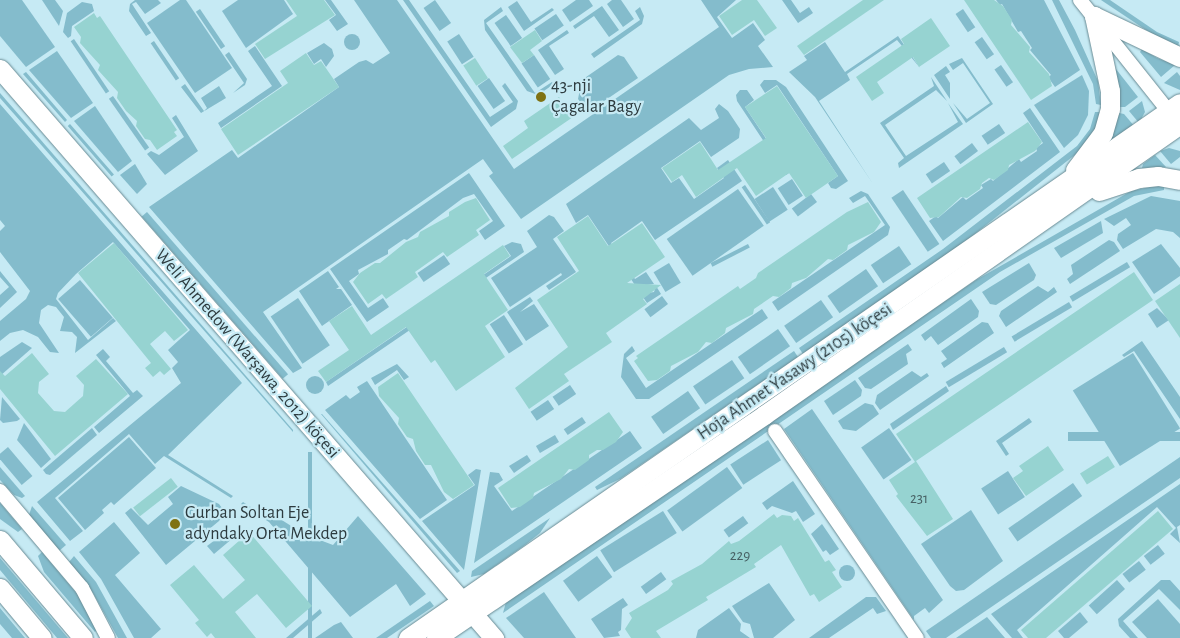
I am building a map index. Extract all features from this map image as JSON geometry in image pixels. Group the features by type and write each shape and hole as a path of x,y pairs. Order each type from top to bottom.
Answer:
{"main road":[{"path":"1094,16 1180,57"},
{"path":"1064,198 1096,146 1108,118 1110,91 1094,16"},
{"name":"Weli Ahmedow (Warşawa, 2012) köçesi","path":"0,70 494,638"},
{"name":"Hoja Ahmet Ýasawy (2105) köçesi","path":"408,638 467,607 1178,118"},
{"path":"1064,198 1139,178 1158,176 1180,180"},
{"path":"0,540 82,638"},
{"path":"0,588 42,638"},
{"name":"Hoja Ahmet Ýasawy (2105) köçesi","path":"436,638 467,607"}],"street":[{"path":"1080,0 1178,118"},
{"path":"775,431 917,638"},
{"path":"0,491 88,598 108,638"}],"shaded area":[{"path":"0,0 22,0 55,47 26,67 0,36"},
{"path":"42,0 55,0 63,11 59,26"},
{"path":"135,0 158,0 161,3 145,14 136,2 132,4 151,33 146,36 129,11 130,4"},
{"path":"180,0 186,0 232,68 195,93 147,23"},
{"path":"238,0 284,0 293,14 246,48 222,11"},
{"path":"325,0 331,0 348,24 337,31 329,20 336,15"},
{"path":"354,0 397,0 514,169 719,27 701,0 736,0 717,17 732,38 753,23 765,40 758,46 773,67 749,69 729,75 521,219 489,176 493,173 483,159 263,312 302,368 293,373 149,207 232,150 238,158 339,87 334,79 359,62 366,60 373,64 390,53"},
{"path":"403,0 409,0 490,117 513,102 502,86 505,83 518,101 516,109 491,127"},
{"path":"435,0 451,23 440,31 424,8"},
{"path":"576,0 589,0 593,6 570,22 562,10"},
{"path":"612,0 621,0 634,19 623,27 607,4"},
{"path":"782,0 791,0 800,13 809,7 813,13 798,23"},
{"path":"996,0 1044,0 1080,70 1055,87 1048,77 1051,75 1030,50 1032,48 1021,31 1018,32 1002,4 1000,5"},
{"path":"1052,0 1059,0 1075,30 1098,81 1101,105 1096,104 1093,84"},
{"path":"1101,0 1110,0 1157,32 1179,42 1178,47 1155,36"},
{"path":"517,1 531,22 552,8 554,10 524,31 508,7"},
{"path":"82,2 92,4 94,11 72,26 71,36 68,38 63,32 67,13"},
{"path":"602,6 619,30 609,37 594,16 575,29 573,26"},
{"path":"501,7 503,11 486,23 535,93 552,82 554,84 538,95 527,91 485,30 484,20"},
{"path":"640,7 644,16 642,24 594,58 591,54 640,20 635,11"},
{"path":"200,9 225,46 221,49 196,12"},
{"path":"963,9 975,27 968,32 956,14"},
{"path":"556,14 564,26 542,40 534,29"},
{"path":"506,15 522,38 511,46 495,23"},
{"path":"567,30 569,33 549,46 564,69 555,75 538,50"},
{"path":"352,34 360,42 352,50 344,42"},
{"path":"459,34 474,57 462,64 447,42"},
{"path":"898,36 920,68 897,40 847,74 850,80 819,101 873,184 815,97 789,72 807,60 804,56 825,42 845,72"},
{"path":"982,37 994,54 987,59 975,42"},
{"path":"74,39 109,91 106,93 71,41"},
{"path":"154,41 179,78 176,81 151,43"},
{"path":"324,43 332,49 334,56 326,67 321,59 314,64 307,53"},
{"path":"255,46 282,86 221,128 218,123 272,86 248,51"},
{"path":"1142,49 1157,58 1175,65 1161,77 1140,52"},
{"path":"57,51 93,103 71,118 29,70"},
{"path":"229,52 247,79 245,85 233,93 244,83 225,55"},
{"path":"534,55 550,79 538,87 522,63"},
{"path":"618,55 624,57 638,78 588,112 578,99 580,89 576,84"},
{"path":"962,58 993,104 966,123 953,103 967,119 990,103 963,63 953,70 949,64"},
{"path":"1112,64 1138,97 1125,107 1119,107"},
{"path":"1001,65 1013,82 1006,87 994,70"},
{"path":"946,66 950,72 945,75 950,83 950,99 934,75"},
{"path":"26,72 67,120 65,122 23,74"},
{"path":"1177,72 1180,76 1180,90 1164,83"},
{"path":"1082,75 1089,91 1088,115 1078,135 1064,148 1034,105"},
{"path":"931,77 947,101 936,90 885,125 906,156 958,122 948,103 963,124 899,168 898,163 904,158 880,123 934,86"},
{"path":"489,78 505,101 494,109 478,86"},
{"path":"764,80 776,80 786,87 848,181 836,189 831,188 828,183 838,176 777,85 765,93 760,85"},
{"path":"185,84 204,111 207,108 201,98 219,86 226,98 201,113 181,87"},
{"path":"740,90 747,90 754,100 745,107 789,173 786,175 737,101 736,95"},
{"path":"0,93 293,430 293,432 0,98"},
{"path":"113,96 149,148 145,150 109,99"},
{"path":"1142,101 1145,112 1139,123 1129,111"},
{"path":"0,104 242,383 168,455 233,496 231,498 164,456 155,464 129,434 55,498 83,531 70,541 37,502 181,383 172,368 178,362 168,350 190,330 113,242 76,274 58,293 56,299 88,340 113,318 116,321 75,353 77,337 72,332 60,331 64,317 56,307 48,305 41,310 39,323 59,353 50,352 38,337 23,330 10,333 0,341 0,321 26,299 30,291 0,252 0,231 5,226 0,220"},
{"path":"719,104 728,111 740,129 739,138 711,157 700,141 661,168 671,183 679,178 694,199 724,178 717,168 728,160 742,181 655,240 642,221 611,243 635,279 646,272 654,284 646,285 648,293 654,292 656,286 661,294 647,303 588,215 576,223 566,204 689,118 701,130 719,118 715,109"},
{"path":"95,106 132,161 118,172 74,121"},
{"path":"1030,108 1060,152 943,241 929,221 936,216 938,218 963,197 966,200 983,188 981,185 991,179 993,181 1019,159 1021,162 1037,151 1036,148 1043,143 1023,113"},
{"path":"1095,112 1101,112 1099,122 1081,150 952,252 803,354 799,348 943,249 1077,146 1090,129"},
{"path":"1119,113 1124,114 1135,127 1109,143"},
{"path":"176,115 198,151 165,175 147,154 151,151 159,155 184,137 172,118"},
{"path":"70,124 114,175 112,177 68,126"},
{"path":"999,124 1005,133 988,145 982,136"},
{"path":"972,143 978,151 960,164 954,156"},
{"path":"1169,148 1180,151 1180,157 1171,164 1160,151"},
{"path":"1155,155 1166,167 1142,168 1143,164"},
{"path":"944,162 950,171 932,183 926,174"},
{"path":"135,164 147,184 137,194 120,175"},
{"path":"469,173 505,226 485,240 479,231 493,221 474,194 463,198 407,240 404,239 388,250 388,254 358,270 359,274 349,281 368,308 383,298 389,307 367,322 330,269"},
{"path":"792,179 803,196 789,205 778,188"},
{"path":"1164,184 1164,190 1134,196 1000,272 503,613 506,602 976,280 1131,191"},
{"path":"745,185 770,222 767,225 742,187"},
{"path":"773,187 788,210 769,222 755,199"},
{"path":"738,189 764,226 693,276 667,239"},
{"path":"903,190 939,244 928,252 891,198"},
{"path":"861,191 868,194 890,227 888,235 778,311 772,302 885,225 865,196 853,203 849,198"},
{"path":"811,194 817,202 798,216 792,208"},
{"path":"1151,196 1180,201 1180,238 1173,232 1156,229 1123,249 1117,240 1118,234 1131,225 1126,218 1114,226 1104,219"},
{"path":"147,212 288,374 283,379 142,217"},
{"path":"549,215 554,217 564,231 553,239 576,272 549,290 546,286 562,275 561,273 510,307 491,278 537,247 527,231"},
{"path":"1101,221 1103,233 1061,258 1054,248"},
{"path":"1109,240 1114,242 1120,251 1070,284 1067,279 1073,274 1071,265"},
{"path":"512,242 521,244 524,252 328,386 326,382 511,256 504,246"},
{"path":"748,244 750,248 712,267 711,263"},
{"path":"1161,244 1180,268 1180,276 1154,294 1132,262"},
{"path":"899,246 911,264 883,283 871,265"},
{"path":"444,255 450,264 424,282 417,273"},
{"path":"1127,262 1130,267 1073,302 1070,297"},
{"path":"669,263 681,283 665,292 654,272"},
{"path":"1029,263 1036,275 1034,280 996,305 990,304 982,292"},
{"path":"866,269 878,286 840,313 827,296"},
{"path":"0,271 17,292 0,308 0,295 9,287 0,277"},
{"path":"328,271 339,287 336,289 341,289 352,305 322,326 299,291"},
{"path":"80,280 113,318 91,337 58,299"},
{"path":"1038,286 1048,292 1054,287 1057,292 1006,327 999,316 1001,311"},
{"path":"662,296 668,304 650,317 644,309"},
{"path":"530,297 533,301 520,312 534,304 549,326 526,341 507,312"},
{"path":"298,298 330,345 303,364 271,316"},
{"path":"971,299 979,311 978,317 938,345 931,336 925,341 921,335"},
{"path":"821,300 833,317 796,343 784,326"},
{"path":"1069,302 1072,307 1015,342 1012,337"},
{"path":"1157,308 1169,320 1157,328 1148,314"},
{"path":"762,309 768,318 649,399 636,399 621,377 624,354 632,346 635,351 626,358 646,388"},
{"path":"504,315 523,344 509,354 490,324"},
{"path":"982,322 988,323 994,333 944,368 941,363 947,359 941,351"},
{"path":"778,329 790,346 750,374 738,357"},
{"path":"1142,341 1180,397 1180,419 1134,351 1124,357 1122,355"},
{"path":"22,342 32,348 0,376 0,357"},
{"path":"908,344 912,350 906,354 908,364 871,389 865,388 858,378"},
{"path":"1004,347 1007,352 949,387 946,382"},
{"path":"103,349 110,357 106,361 133,393 137,390 143,396 99,433 94,427 130,396 96,355"},
{"path":"794,351 798,357 620,479 597,490 595,487"},
{"path":"1133,353 1180,429 1120,466 1073,391"},
{"path":"732,360 744,378 705,405 693,386"},
{"path":"397,364 409,377 404,380 397,370 375,385 371,378"},
{"path":"912,371 921,377 927,373 929,376 880,410 875,403 877,395"},
{"path":"311,376 319,376 324,381 322,392 311,394 306,389 306,381"},
{"path":"855,380 862,390 861,396 833,415 824,401"},
{"path":"367,381 447,500 420,519 325,410 346,395 350,399 360,392 357,387"},
{"path":"570,385 576,394 559,406 553,397"},
{"path":"946,386 949,391 893,430 890,424"},
{"path":"688,391 700,408 663,434 651,417"},
{"path":"2,397 20,419 3,423 0,420"},
{"path":"548,400 554,409 537,421 531,412"},
{"path":"865,403 873,405 879,414 856,431 843,429 838,421"},
{"path":"812,409 943,600 929,613 925,608 914,616 914,620 784,429"},
{"path":"322,414 460,571 457,573"},
{"path":"582,417 586,423 568,435 564,429"},
{"path":"1029,418 1032,422 1002,443 1009,454 1006,456 996,441"},
{"path":"24,423 51,459 41,468 17,440"},
{"path":"92,428 97,435 50,475 46,474 43,470"},
{"path":"889,428 911,460 884,479 861,448"},
{"path":"630,431 642,448 474,563 490,472 499,473 503,480 494,486 512,511"},
{"path":"1068,432 1180,432 1180,441 1068,441"},
{"path":"555,435 559,442 540,453 536,446"},
{"path":"129,437 156,468 114,505 111,502 102,510 104,513 85,530 58,498"},
{"path":"768,440 781,460 743,485 730,465"},
{"path":"8,447 32,476 22,485 0,459 0,454"},
{"path":"308,452 312,452 312,638 308,638"},
{"path":"527,455 531,461 514,473 509,466"},
{"path":"1180,457 1180,478 946,638 931,638 926,631"},
{"path":"0,467 25,496 22,498 14,495 0,480"},
{"path":"727,467 742,488 682,532 667,510"},
{"path":"476,469 481,470 464,570 422,521 475,485 468,475"},
{"path":"1008,471 1025,497 998,514 981,488"},
{"path":"793,481 815,514 803,522 796,511 792,513 772,506 767,510 762,503"},
{"path":"1073,483 1082,496 1017,541 1008,528"},
{"path":"1180,484 1180,525 1177,527 1180,543 1170,534 1176,528 1157,507 1017,630 1023,638 1012,638 991,614"},
{"path":"181,486 219,504 225,512 219,521 166,565 125,513 131,508 148,525 173,504 168,497"},
{"path":"243,502 266,517 269,512 304,534 333,545 358,516 426,594 410,606 396,584 350,617 269,522 241,504"},
{"path":"0,503 22,529 18,532 0,519"},
{"path":"32,506 66,545 59,551 29,515"},
{"path":"971,510 1003,561 964,590 956,591 950,586 921,544"},
{"path":"663,511 677,533 614,572 600,550"},
{"path":"743,516 748,523 729,537 724,530"},
{"path":"550,518 540,533 525,545 484,574 471,577 472,571"},
{"path":"114,522 140,553 115,575 161,629 151,638 134,638 101,579 79,552"},
{"path":"822,524 839,549 830,555 826,550 823,552 811,534"},
{"path":"223,534 233,538 214,554 207,546"},
{"path":"1158,545 1165,554 1151,565 1144,556"},
{"path":"42,552 78,595 97,630 95,632 44,572 38,556"},
{"path":"74,556 96,582 127,638 118,638 93,593 69,562"},
{"path":"597,556 612,577 578,602 563,581"},
{"path":"0,558 68,638 57,638 0,570"},
{"path":"1139,561 1146,570 1129,583 1122,574"},
{"path":"844,565 850,565 855,570 853,579 844,581 839,576 839,570"},
{"path":"661,572 666,579 646,594 641,587"},
{"path":"1117,580 1125,589 1097,614 1089,605"},
{"path":"1161,580 1170,580 1180,591 1180,610 1159,589 1123,621 1138,638 1130,638 1119,626 1118,619"},
{"path":"769,583 795,620 773,638 754,638 750,624 743,622 732,606"},
{"path":"544,592 576,638 524,638 506,618"},
{"path":"866,597 876,597 886,611 877,614 873,608 829,638 809,638"},
{"path":"623,598 628,605 622,609 621,630 618,632 620,636 604,638 591,619"},
{"path":"1158,599 1180,624 1180,638 1147,638 1132,622"},
{"path":"430,601 434,606 387,638 376,638"},
{"path":"0,608 25,638 12,638 0,624"},
{"path":"729,608 741,624 740,631 750,638 696,638 698,630"},
{"path":"320,609 322,613 293,638 286,638"},
{"path":"1080,612 1088,622 1069,638 1064,638 1058,631"},
{"path":"987,617 1005,638 956,638"},
{"path":"341,622 353,638 315,638 334,625"}],"building":[{"path":"286,0 324,0 335,15 265,59 255,44 297,16"},
{"path":"742,0 757,0 777,28 765,36 754,20 732,35 719,16"},
{"path":"863,0 884,0 804,55 797,46"},
{"path":"964,0 994,0 1003,6 1012,20 1011,25 1030,47 1029,52 1049,74 1052,86 1031,100"},
{"path":"94,13 97,18 100,16 177,130 174,132 177,136 157,150 150,140 145,139 136,126 137,121 126,111 117,98 118,92 98,70 100,65 80,43 81,37 74,27"},
{"path":"931,18 950,46 919,67 913,57 877,82 884,93 872,101 856,77 904,44 901,39"},
{"path":"535,30 542,41 530,50 534,55 522,63 510,47"},
{"path":"306,53 314,65 321,61 339,87 238,155 221,129 288,83 280,71"},
{"path":"475,58 488,78 476,86 463,66"},
{"path":"777,86 838,176 806,198 789,173 756,196 737,168 696,197 682,175 672,182 662,168 700,142 718,170 766,138 745,107"},
{"path":"559,97 573,117 512,159 503,146 528,128 524,121"},
{"path":"1028,122 1042,142 1035,151 1009,165 1008,170 994,180 989,178 982,183 980,189 967,198 961,197 939,217 930,218 917,198"},
{"path":"476,198 490,220 476,230 479,235 447,257 443,252 415,272 418,277 386,299 382,294 368,304 353,282 360,273 375,263 380,263 406,242 418,237 420,232 449,216 449,212 465,202"},
{"path":"868,202 881,222 874,232 848,245 847,250 833,260 828,259 806,278 792,283 791,288 779,297 773,296 754,309 753,314 726,328 725,333 712,343 706,342 698,352 671,366 670,371 657,380 648,381 634,361 638,358 636,356 738,286 740,289 756,278 758,273 847,212"},
{"path":"588,216 608,246 642,223 665,257 627,283 661,285 643,299 647,304 606,333 612,342 564,374 569,381 529,409 515,388 568,347 537,300 579,271 557,237"},
{"path":"114,243 188,330 174,341 165,331 150,344 171,369 164,375 160,371 153,377 145,368 151,363 78,273"},
{"path":"503,245 510,256 484,274 508,310 485,326 505,357 456,391 435,360 431,363 406,327 326,382 318,371 349,350 329,321 352,306 371,335"},
{"path":"1134,272 1153,300 916,461 953,519 927,536 896,496 898,494 889,480 915,462 896,434"},
{"path":"1180,284 1180,338 1155,301"},
{"path":"32,353 49,374 39,382 38,393 54,411 65,412 83,396 84,385 76,376 96,359 128,394 55,456 0,389 0,371 5,376"},
{"path":"398,373 474,485 453,499 444,492 431,465 425,465 416,451 413,439 407,437 398,424 399,418 379,396 378,387"},
{"path":"609,412 623,432 616,442 603,450 597,450 589,455 589,460 575,470 569,469 561,479 534,493 533,498 520,507 511,508 498,488"},
{"path":"1048,446 1064,470 1026,496 1013,478 1023,471 1019,466"},
{"path":"1108,456 1115,467 1087,485 1080,473"},
{"path":"171,478 178,487 140,516 133,508"},
{"path":"1158,511 1173,529 1046,638 1028,638 1021,630"},
{"path":"774,514 777,518 782,515 791,516 794,521 798,518 825,562 829,560 836,570 832,572 842,587 819,602 814,594 810,596 781,545 754,564 756,567 706,597 708,600 656,631 661,638 631,638 625,629 632,618 629,613 668,590 673,584 671,581 702,564 729,541 731,544 739,541"},
{"path":"249,532 312,606 286,628 257,594 235,612 256,638 215,638 211,633 207,637 195,623 199,620 170,585 194,565 223,599 245,580 223,555"}],"place":[{"name":"43-nji Çagalar Bagy","path":"541,97"},
{"name":"Gurban Soltan Eje adyndaky Orta Mekdep","path":"175,524"}]}
